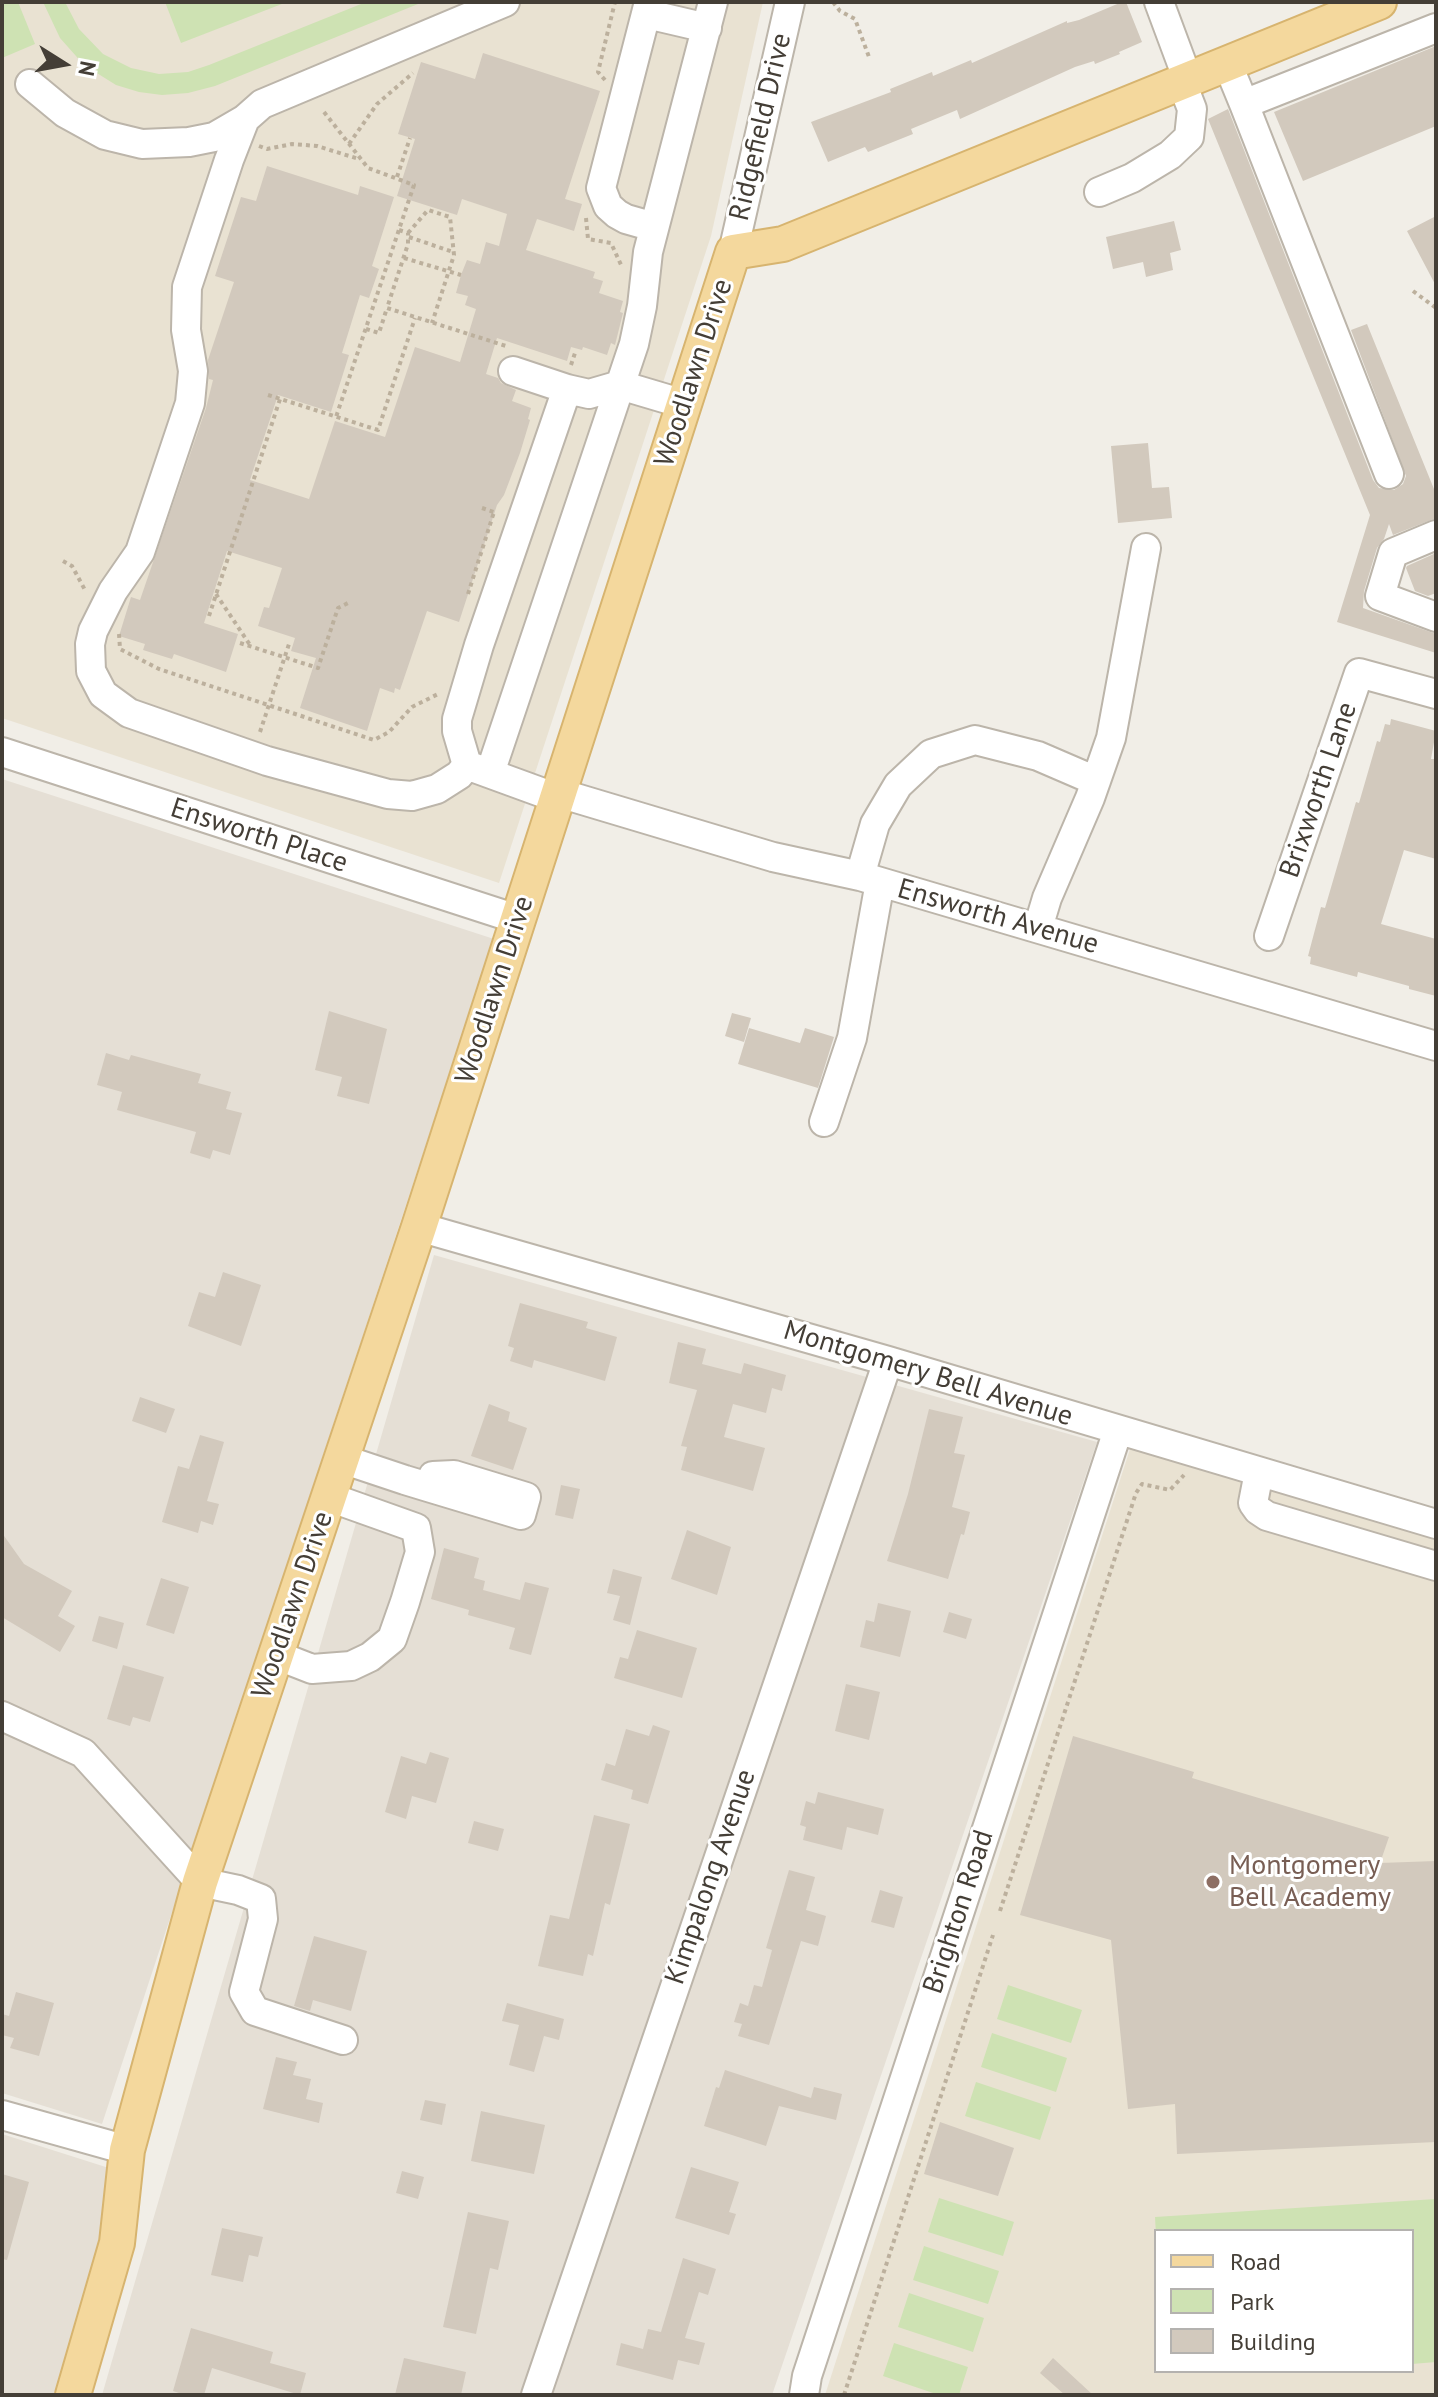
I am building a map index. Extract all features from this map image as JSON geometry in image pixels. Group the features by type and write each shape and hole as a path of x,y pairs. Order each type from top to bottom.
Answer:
{"main road":[{"name":"Woodlawn Drive","path":"73,2395 117,2243 127,2150 200,1882 419,1227 733,252 783,244 1379,2"}],"street":[{"path":"30,84 65,113 105,135 142,144 189,142 211,138 245,119 262,104 505,2"},
{"name":"Ridgefield Drive","path":"733,252 790,2"},
{"path":"1099,192 1157,163 1189,137 1192,109 1159,2"},
{"path":"1429,2 1436,21"},
{"path":"479,769 620,385 639,324 648,252 710,15 648,8 601,188 603,197 617,214 654,227"},
{"path":"1244,104 1436,28"},
{"path":"1228,65 1389,474"},
{"path":"245,119 187,287 186,330 193,371 190,403 140,552 113,591 93,631 91,671 103,694 129,713 267,761 388,794 412,796 437,789 459,775 479,769"},
{"path":"514,360 570,380 589,394 620,385 684,404"},
{"path":"479,769 457,731 457,719 479,645 570,380"},
{"path":"1431,612 1380,596 1393,553 1436,535"},
{"path":"1038,928 1111,738 1146,548"},
{"name":"Brixworth Lane","path":"1269,936 1359,673 1436,694"},
{"path":"824,1122 852,1038 875,824 898,785 931,754 975,740 1038,756 1096,781"},
{"name":"Ensworth Place","path":"2,752 517,919"},
{"name":"Ensworth Avenue","path":"479,769 558,796 773,857 870,879 1436,1046"},
{"name":"Montgomery Bell Avenue","path":"419,1227 888,1361 1436,1524"},
{"name":"Kimpalong Avenue","path":"536,2395 888,1361"},
{"name":"Brighton Road","path":"804,2395 817,2346 1118,1430"},
{"path":"342,1459 428,1487"},
{"path":"1259,1472 1253,1503 1267,1516 1436,1566"},
{"path":"276,1655 312,1669 351,1666 370,1657 392,1639 405,1602 420,1552 416,1528 329,1497"},
{"path":"2,1716 83,1753 200,1882 238,1890 261,1899 263,1919 244,1992 255,2011 343,2040"},
{"path":"2,2115 127,2150"}],"path":[{"path":"833,2 840,11 855,19 869,57"},
{"path":"349,144 377,104 413,73"},
{"path":"324,112 368,168 414,185 336,417"},
{"path":"397,178 410,138"},
{"path":"256,145 267,149 292,144 317,146 362,160"},
{"path":"366,329 379,333 409,235 428,210 450,217 454,252 432,323"},
{"path":"399,230 454,252"},
{"path":"404,258 461,275"},
{"path":"379,287 392,291"},
{"path":"1413,291 1436,308"},
{"path":"387,308 432,323 514,360"},
{"path":"268,395 378,430 415,318"},
{"path":"570,380 575,353"},
{"path":"209,616 280,399"},
{"path":"466,599 494,512"},
{"path":"63,561 72,566 78,581 90,595"},
{"path":"216,594 251,646"},
{"path":"240,643 318,668 338,608 350,602"},
{"path":"118,630 120,649 159,669 374,740 391,731 412,707 437,696 440,683"},
{"path":"260,732 290,641"},
{"path":"1000,1911 1136,1493 1142,1484 1170,1490 1186,1473"},
{"path":"844,2395 993,1935"}],"shaded area":[{"path":"2,2 763,2 711,236 499,883 2,718"},
{"path":"2,779 494,939 102,2124 2,2093"},
{"path":"434,1255 1097,1442 772,2395 102,2395"},
{"name":"Montgomery Bell Academy","path":"1131,1446 1436,1534 1436,2395 825,2395"},
{"path":"2,2134 112,2169 110,2227 63,2395 2,2395"}],"green space":[{"path":"2,2 18,2 35,44 2,58"},
{"path":"43,2 65,2 79,29 103,54 131,68 159,74 188,72 209,65 366,2 423,2 215,86 162,95 116,85 84,65 60,38"},
{"path":"165,2 287,2 181,43"},
{"path":"1008,1985 1082,2010 1071,2043 997,2019"},
{"path":"992,2033 1067,2058 1056,2092 981,2067"},
{"path":"976,2082 1051,2107 1040,2140 965,2116"},
{"path":"939,2198 1014,2222 1003,2256 928,2232"},
{"path":"1436,2199 1436,2362 1414,2364 1414,2229 1156,2229 1155,2217"},
{"path":"924,2246 999,2271 988,2304 913,2280"},
{"path":"909,2293 984,2318 973,2352 898,2327"},
{"path":"894,2343 968,2367 959,2395 939,2395 883,2376"}],"building":[{"path":"1126,2 1142,42 1120,54 1095,64 1094,61 1075,67 960,119 957,110 911,129 913,134 868,152 865,147 828,162 811,122 891,92 890,89 932,72 933,76 971,60 972,63 1067,21 1079,20"},
{"path":"1436,46 1436,126 1303,181 1274,112"},
{"path":"483,53 600,91 565,199 582,204 574,231 537,219 526,250 595,272 593,278 603,281 599,293 623,301 620,312 623,313 615,345 611,343 607,355 583,347 582,350 571,347 567,361 497,338 486,374 516,390 512,401 531,408 520,453 497,505 459,622 427,611 400,690 395,688 394,693 380,688 367,731 300,708 316,658 291,651 295,638 258,626 264,607 269,608 282,568 227,551 204,623 238,634 226,672 174,654 172,659 143,650 145,644 119,636 131,597 140,600 206,408 213,380 209,379 208,360 234,282 215,276 241,197 256,201 267,166 358,195 360,186 394,197 372,266 379,269 369,298 360,295 342,353 349,355 331,412 278,395 250,480 309,499 335,421 385,437 415,347 460,362 476,309 465,305 468,296 456,293 461,275 467,260 480,264 486,242 499,246 507,214 462,199 457,215 397,196 415,139 398,134 421,62 475,79"},
{"path":"1228,109 1373,480 1379,488 1394,490 1403,484 1406,476 1351,330 1367,324 1436,494 1436,518 1393,535 1389,524 1377,548 1364,591 1363,608 1436,634 1436,653 1337,622 1370,515 1208,119"},
{"path":"1436,216 1436,286 1407,231"},
{"path":"1174,221 1181,250 1170,253 1173,270 1146,277 1143,262 1113,269 1106,237"},
{"path":"1148,443 1152,488 1169,487 1172,518 1118,523 1111,446"},
{"path":"1436,553 1436,593 1428,596 1415,591 1406,568"},
{"path":"1391,719 1436,731 1431,759 1436,759 1436,859 1404,850 1381,924 1436,939 1436,996 1358,972 1357,977 1310,964 1311,957 1308,956 1321,907 1325,908 1377,741 1380,742 1385,724 1390,725"},
{"path":"329,1011 387,1029 369,1104 337,1096 342,1077 315,1070"},
{"path":"732,1013 751,1018 744,1042 725,1036"},
{"path":"749,1028 800,1043 805,1028 834,1037 818,1088 738,1064"},
{"path":"106,1053 129,1060 131,1055 201,1074 198,1083 231,1092 226,1109 242,1113 230,1155 213,1150 210,1159 190,1153 196,1132 117,1110 122,1092 97,1085"},
{"path":"223,1272 261,1285 241,1346 188,1326 199,1292 215,1297"},
{"path":"520,1303 588,1322 586,1328 617,1337 605,1381 534,1360 532,1368 510,1361 514,1348 508,1346"},
{"path":"678,1342 706,1349 702,1364 741,1374 744,1363 786,1375 782,1391 772,1388 766,1413 733,1404 724,1437 765,1448 753,1491 681,1470 687,1447 681,1446 697,1390 669,1383"},
{"path":"140,1397 175,1409 166,1433 132,1421"},
{"path":"489,1404 510,1412 508,1421 527,1428 513,1470 471,1456"},
{"path":"929,1409 963,1417 954,1453 965,1455 952,1507 970,1512 948,1579 887,1561"},
{"path":"200,1435 224,1442 207,1501 219,1504 213,1525 201,1521 198,1533 162,1522 178,1466 189,1469"},
{"path":"561,1485 580,1489 573,1519 555,1515"},
{"path":"687,1530 731,1547 717,1595 671,1579"},
{"path":"2,1533 24,1564 72,1591 58,1616 75,1626 60,1652 2,1617"},
{"path":"444,1548 479,1558 474,1578 485,1581 483,1590 520,1600 525,1582 549,1588 531,1655 509,1649 515,1628 468,1615 469,1610 431,1599"},
{"path":"613,1569 642,1577 630,1625 613,1620 620,1596 607,1593"},
{"path":"161,1578 189,1587 174,1634 146,1625"},
{"path":"878,1603 911,1611 900,1657 860,1647 866,1620 874,1622"},
{"path":"949,1612 972,1619 966,1639 943,1632"},
{"path":"99,1616 124,1623 117,1649 92,1641"},
{"path":"637,1630 697,1648 682,1698 614,1678 620,1657 628,1659"},
{"path":"123,1665 164,1677 150,1722 133,1717 130,1726 107,1719"},
{"path":"846,1684 880,1692 869,1740 835,1731"},
{"path":"653,1725 670,1731 648,1804 631,1799 633,1790 601,1780 606,1763 615,1766 626,1729 649,1736"},
{"path":"1073,1736 1194,1772 1192,1778 1389,1837 1380,1863 1436,1861 1436,2142 1177,2154 1175,2104 1128,2109 1111,1940 1020,1915"},
{"path":"430,1752 449,1758 436,1803 412,1796 406,1819 385,1812 401,1756 426,1764"},
{"path":"818,1792 884,1809 878,1835 847,1827 842,1850 803,1840 806,1827 800,1825 806,1801 815,1804"},
{"path":"594,1815 630,1824 610,1905 605,1903 593,1956 588,1954 583,1976 538,1966 550,1915 569,1919"},
{"path":"474,1821 504,1829 498,1851 468,1843"},
{"path":"789,1870 815,1877 806,1910 826,1916 818,1946 801,1941 769,2045 738,2036 742,2024 734,2022 740,2003 748,2006 754,1985 762,1987 772,1950 766,1948"},
{"path":"880,1890 903,1897 894,1928 871,1922"},
{"path":"314,1936 367,1951 351,2011 313,2000 310,2011 294,2006"},
{"path":"16,1992 54,2003 39,2056 10,2048 14,2038 2,2035 2,2014 9,2016"},
{"path":"507,2003 564,2019 559,2040 544,2036 534,2072 509,2065 519,2025 502,2021"},
{"path":"276,2057 297,2062 293,2075 311,2079 306,2099 323,2103 319,2123 263,2109"},
{"path":"725,2070 811,2098 814,2087 842,2094 836,2120 779,2106 766,2146 704,2126 716,2087 719,2088"},
{"path":"425,2100 446,2104 442,2125 420,2120"},
{"path":"481,2111 545,2125 534,2174 471,2161"},
{"path":"940,2122 1014,2148 998,2196 924,2174"},
{"path":"691,2167 739,2182 729,2212 736,2214 729,2235 675,2218"},
{"path":"402,2171 424,2177 418,2199 396,2193"},
{"path":"2,2174 29,2182 7,2260 2,2259"},
{"path":"468,2212 509,2221 498,2270 490,2268 476,2334 443,2327"},
{"path":"222,2228 263,2237 258,2257 249,2255 243,2282 211,2275"},
{"path":"683,2258 716,2269 708,2295 699,2292 685,2338 705,2343 699,2365 678,2360 673,2380 616,2365 621,2343 643,2349 648,2329 661,2332"},
{"path":"191,2328 273,2352 270,2363 306,2373 300,2395 212,2368 204,2395 185,2395 173,2391"},
{"path":"404,2358 466,2372 461,2395 395,2395"},
{"path":"1053,2358 1093,2395 1065,2395 1040,2373"}],"place":[{"name":"Montgomery Bell Academy","path":"1213,1882"}]}
